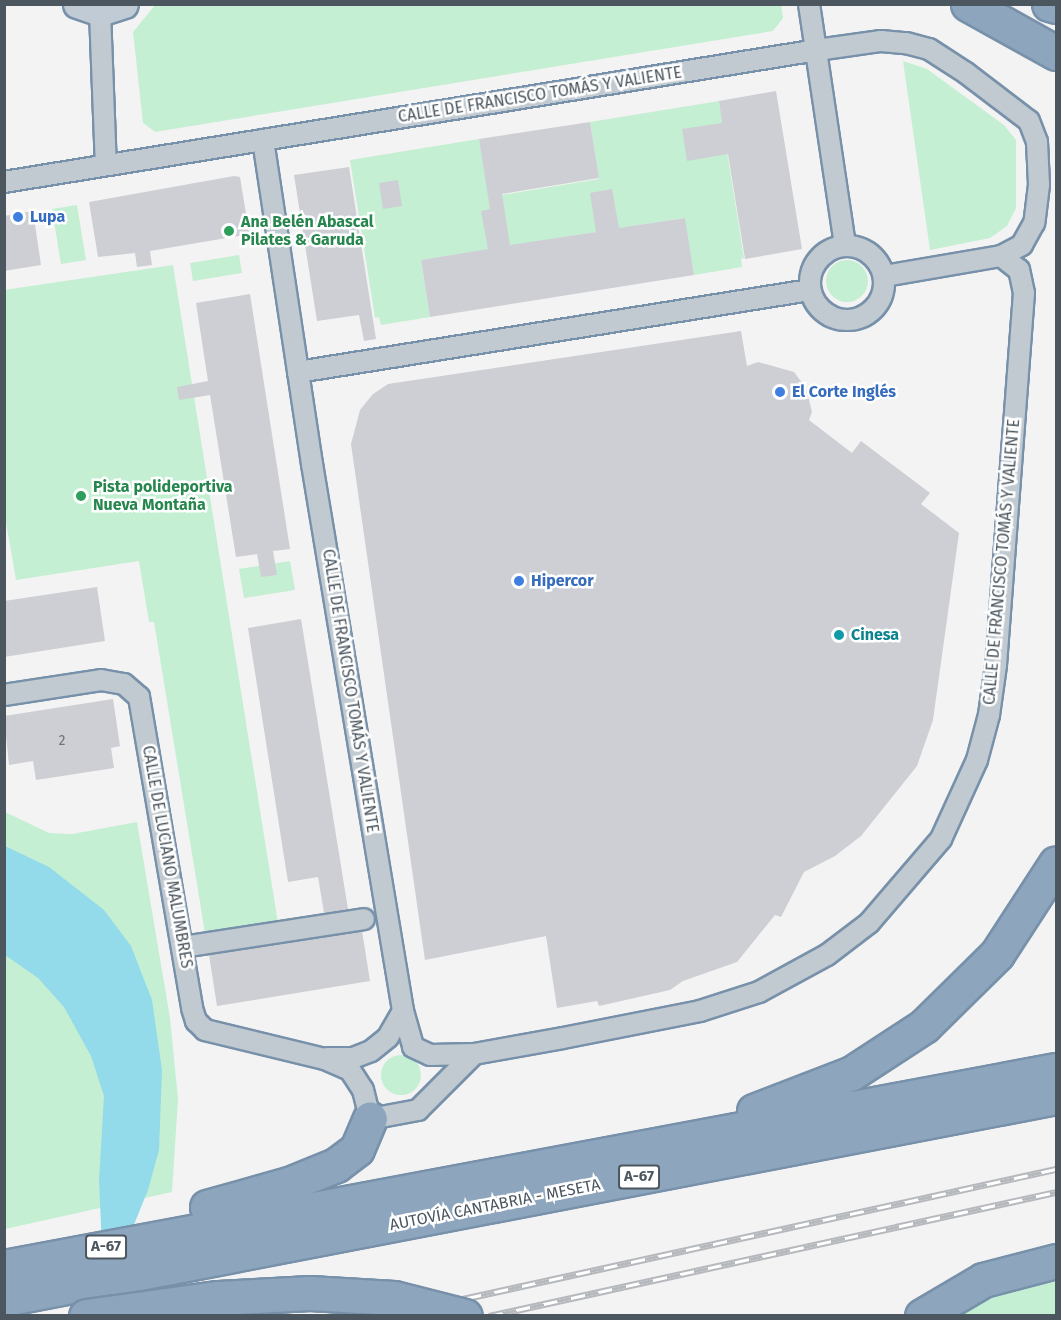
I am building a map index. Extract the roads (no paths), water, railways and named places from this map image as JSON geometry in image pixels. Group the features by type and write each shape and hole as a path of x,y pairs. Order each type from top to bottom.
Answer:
{"highway":[{"path":"968,4 1056,53"},
{"path":"1049,4 1056,6"},
{"path":"418,1187 735,1116 788,1100 852,1073 924,1026 973,982 1024,917 1056,863"},
{"name":"AUTOVÍA CANTABRIA - MESETA","path":"148,1231 418,1187 1048,1070"},
{"name":"AUTOVÍA CANTABRIA - MESETA","path":"4,1299 84,1300 170,1268 1056,1097"},
{"path":"4,1256 61,1249 148,1231 325,1170 357,1149 370,1119"},
{"name":"A-67","path":"4,1267 61,1249"},
{"path":"922,1316 983,1280 1056,1261"},
{"path":"84,1300 218,1298 301,1293 394,1298 465,1316"}],"street":[{"path":"809,4 845,245"},
{"path":"100,7 106,165"},
{"name":"CALLE DE FRANCISCO TOMÁS Y VALIENTE","path":"4,182 881,41 929,50 1029,121 1037,153 1034,223 1022,245 1001,256 884,276"},
{"name":"CALLE DE FRANCISCO TOMÁS Y VALIENTE","path":"263,140 298,372 404,1011 413,1047 430,1055 474,1054 700,1011 759,992 827,955 869,923 941,839 977,760 989,715 996,665 1024,293 1019,270 1001,256"},
{"path":"845,245 869,253 884,276 881,299 874,309 854,320 842,320 821,310 810,290 810,275 817,261 828,251 845,245"},
{"path":"298,372 810,290"},
{"name":"CALLE DE LUCIANO MALUMBRES","path":"4,695 101,680 124,684 136,693 141,702 193,1012 205,1030 324,1059 350,1070 358,1078 370,1119"},
{"path":"182,947 364,919"},
{"name":"CALLE DE LUCIANO MALUMBRES","path":"324,1059 352,1058 371,1050 388,1037 404,1011"},
{"path":"370,1119 418,1110 474,1054"}],"water":[{"path":"5,846 49,867 104,910 131,946 152,1000 162,1070 159,1150 148,1190 133,1227 123,1299 105,1315 99,1180 104,1096 91,1056 64,1007 38,978 5,955"}],"railway":[{"path":"385,1316 1056,1169"},
{"path":"489,1316 1056,1192"}],"place":[{"name":"Lupa","path":"18,217"},
{"name":"Ana Belén Abascal Pilates & Garuda","path":"229,231"},
{"name":"El Corte Inglés","path":"780,392"},
{"name":"Pista polideportiva Nueva Montaña","path":"81,496"},
{"name":"Hipercor","path":"519,581"},
{"name":"Cinesa","path":"839,635"}]}
